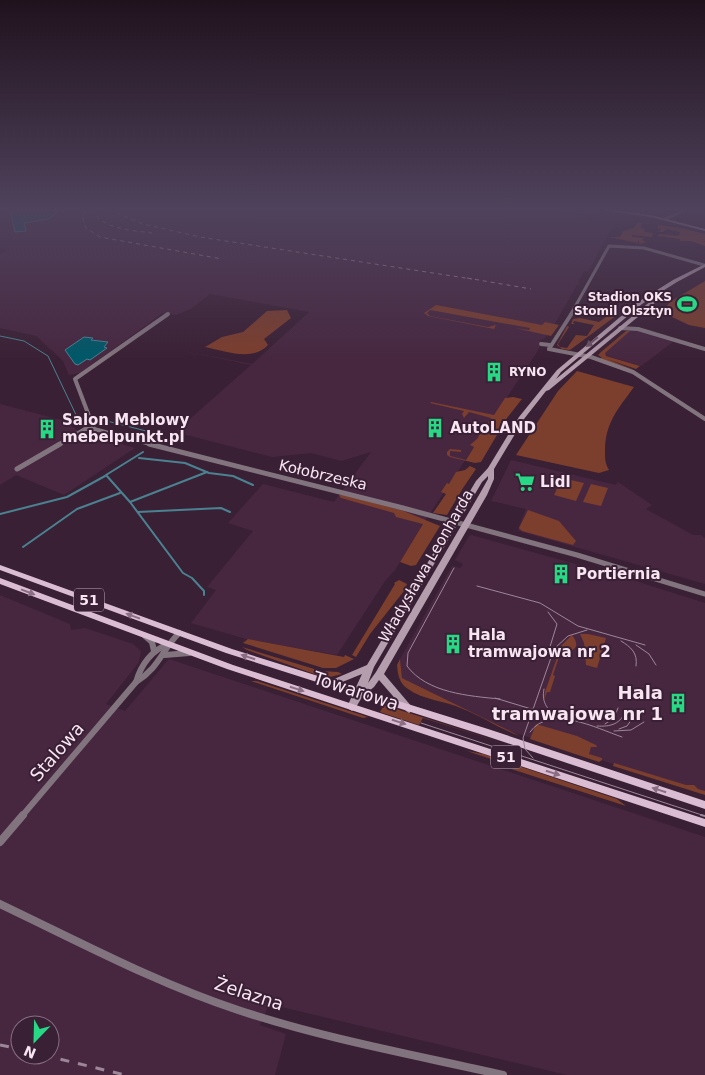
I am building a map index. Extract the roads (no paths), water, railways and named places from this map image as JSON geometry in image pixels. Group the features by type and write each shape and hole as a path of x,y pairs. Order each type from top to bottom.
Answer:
{"main road":[{"name":"Władysława Leonharda","path":"580,356 627,323 671,287 705,266"},
{"name":"Władysława Leonharda","path":"360,694 362,683 370,667 479,481 491,469 521,418 541,393 560,380 580,356 640,303 675,281 705,266"},
{"name":"Władysława Leonharda","path":"352,707 360,694 371,685 379,674 491,479 491,469"},
{"name":"Towarowa","path":"0,567 179,633 330,684 488,733 705,805"},
{"name":"Towarowa","path":"0,581 190,653 705,823"},
{"path":"330,684 370,667"},
{"path":"379,674 410,709"}],"street":[{"path":"550,347 571,315 601,260"},
{"path":"686,260 705,266"},
{"path":"17,469 85,429 94,429 75,379 168,314"},
{"path":"627,323 638,329 705,350"},
{"path":"620,328 638,329"},
{"path":"541,344 633,372 705,419"},
{"path":"698,347 705,344"},
{"name":"Kołobrzeska","path":"94,429 248,470 329,488 577,555 705,594"},
{"name":"Stalowa","path":"0,842 136,682 154,652 159,647 168,644 179,633"},
{"path":"145,636 152,642 154,652"},
{"name":"Stalowa","path":"136,682 165,655 168,644"},
{"path":"165,655 190,653"},
{"name":"Żelazna","path":"0,904 184,990 240,1010 334,1036 503,1075"}],"water":[{"path":"84,337 93,338 91,340 108,342 104,347 107,348 90,360 87,359 78,365 75,364 65,350"}],"waterway":[{"path":"0,336 24,341 48,356 78,419 81,420"},
{"path":"99,419 158,434 158,438"},
{"path":"130,502 106,475 143,452"},
{"path":"139,458 185,463 207,472"},
{"path":"130,502 207,472"},
{"path":"207,472 233,476 253,485"},
{"path":"0,514 67,497 105,476"},
{"path":"23,547 77,509 120,493"},
{"path":"130,502 183,573 192,578 204,591 204,595"},
{"path":"138,512 221,508 230,512"}],"tram line":[{"path":"454,568 408,653 407,666 415,675 437,688 462,694 497,699"},
{"path":"477,586 540,603 578,626 645,645"},
{"path":"548,612 557,624 549,650"},
{"path":"533,709 554,649 568,636 587,630"},
{"path":"621,641 633,651 636,657 636,666"},
{"path":"636,645 649,654 656,665"},
{"path":"544,689 543,694 546,706 560,718"},
{"path":"497,699 533,709"},
{"path":"605,724 614,718 618,708"},
{"path":"533,709 538,711"},
{"path":"533,709 523,738 525,749 533,758"},
{"path":"597,726 615,724 621,719 626,710"},
{"path":"530,732 539,724 549,720 561,719 587,724 622,737"},
{"path":"619,729 627,726 632,719"},
{"path":"614,731 631,730 644,722"},
{"path":"421,723 705,816 701,815"}],"railway":[{"path":"350,260 472,279"},
{"path":"467,278 531,289"},
{"path":"0,1045 10,1047"},
{"path":"60,1059 125,1075"}],"place":[{"name":"Stadion OKS Stomil Olsztyn","path":"687,304"},
{"name":"RYNO","path":"494,372"},
{"name":"AutoLAND","path":"435,428"},
{"name":"Salon Meblowy mebelpunkt.pl","path":"47,429"},
{"name":"Lidl","path":"525,482"},
{"name":"Portiernia","path":"561,574"},
{"name":"Hala tramwajowa nr 2","path":"453,644"},
{"name":"Hala tramwajowa nr 1","path":"678,703"}]}
